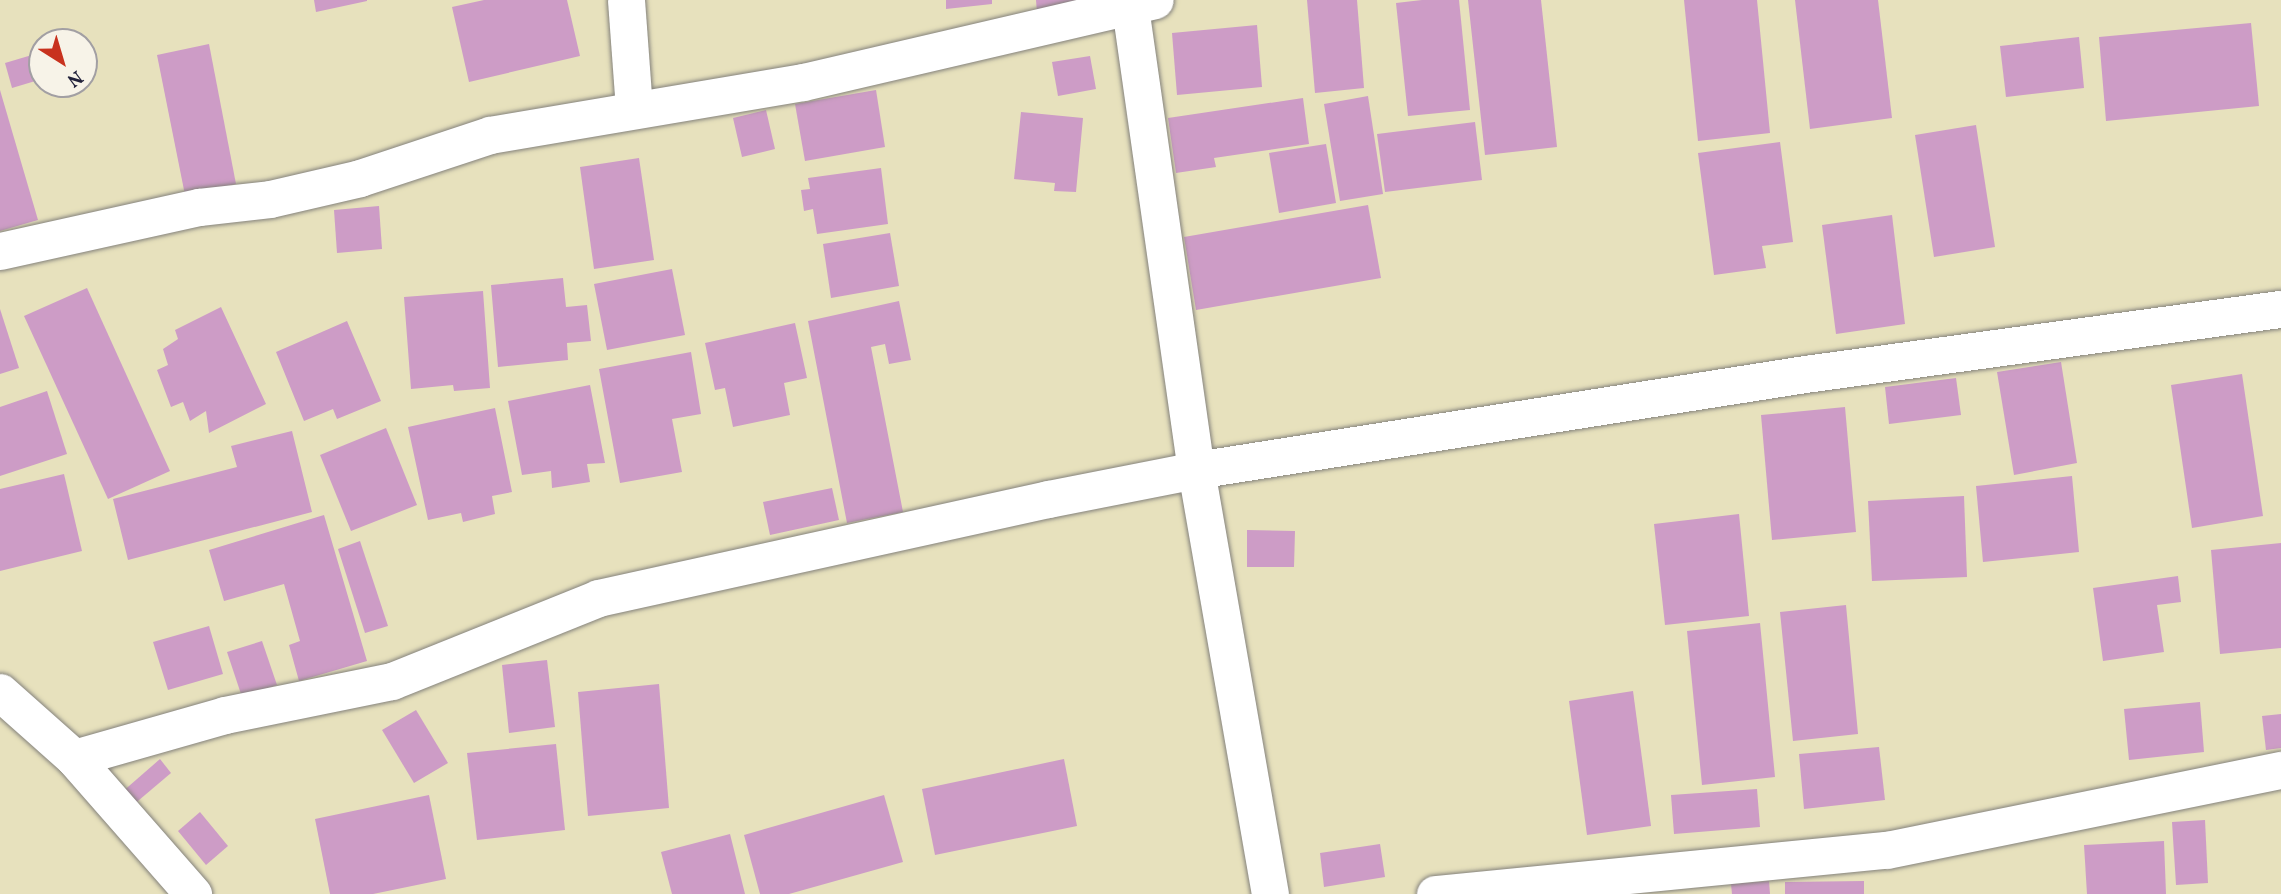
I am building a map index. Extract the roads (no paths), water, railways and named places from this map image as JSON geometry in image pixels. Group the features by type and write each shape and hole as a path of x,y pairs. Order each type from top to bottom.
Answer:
{"street":[{"path":"626,0 634,110"},
{"path":"0,251 200,207 270,199 360,178 490,135 803,82 1138,2 1195,470 1270,894"},
{"path":"74,758 225,715 392,681 598,598 813,548 1195,470 1805,374 2281,309"},
{"path":"0,692 74,758 193,894"},
{"path":"1435,894 1887,850 2281,770"}]}
